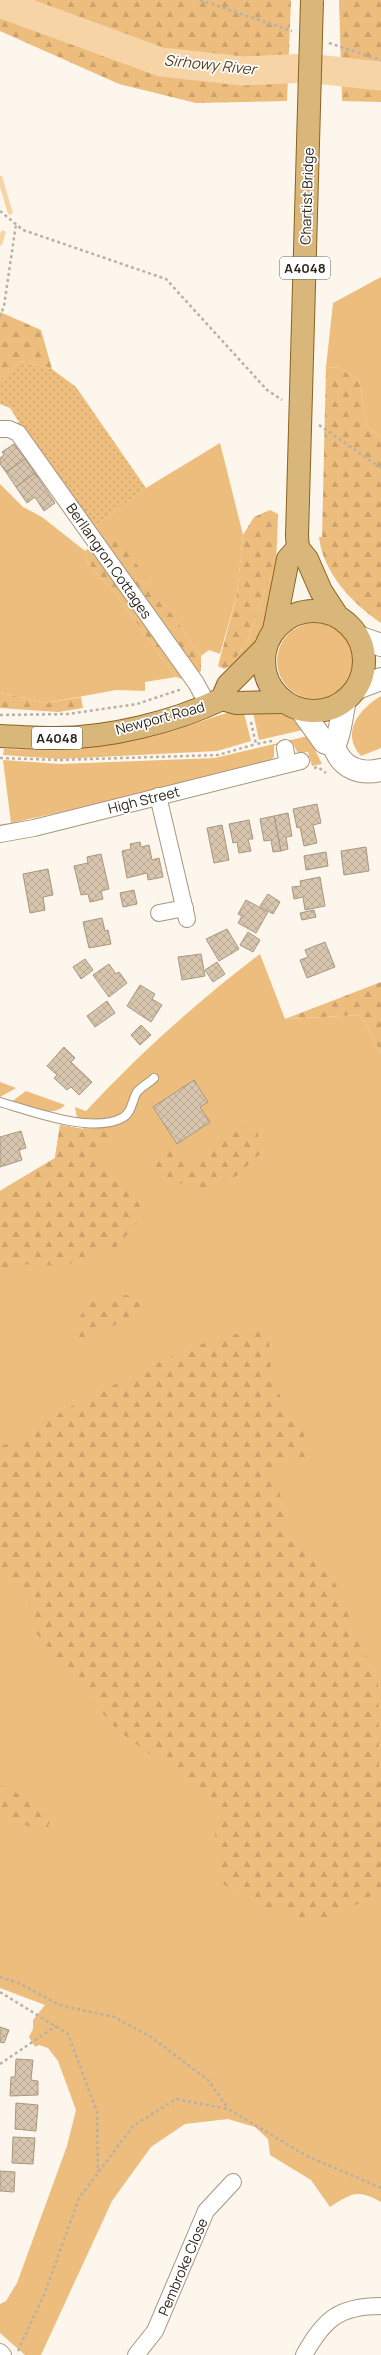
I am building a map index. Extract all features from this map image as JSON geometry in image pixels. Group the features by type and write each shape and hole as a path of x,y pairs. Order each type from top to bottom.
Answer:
{"main road":[{"name":"Chartist Bridge","path":"298,542 312,0"},
{"path":"298,542 321,591 338,617 355,631 363,646 365,663 362,680 351,695 334,708 316,711 293,706 267,680 264,663 288,559 298,542"},
{"path":"270,639 280,623 305,612 322,611 338,617"},
{"name":"Newport Road","path":"215,702 228,685 270,639"},
{"name":"Newport Road","path":"0,736 57,738 114,732 157,722 215,702 293,706"}],"street":[{"name":"Berllangron Cottages","path":"0,429 9,429 18,433 196,683 215,702"},
{"path":"358,637 381,645"},
{"path":"334,746 339,737 340,718 351,695 381,679"},
{"path":"293,706 324,742 334,746 339,758 355,770 368,772 381,770"},
{"name":"High Street","path":"0,834 34,828 295,763 282,744"},
{"path":"158,796 186,913 159,913"},
{"name":"Pembroke Close","path":"136,2355 155,2331 206,2211 233,2182"},
{"path":"304,2355 323,2325 336,2315 353,2307 381,2306"},
{"path":"0,2352 3,2355"}],"lane":[{"path":"0,1102 78,1122 107,1123 123,1118 129,1111 138,1092 154,1078"}],"path":[{"path":"200,0 294,32"},
{"path":"323,41 381,60"},
{"path":"0,211 23,230 166,279 267,390 287,403"},
{"path":"0,317 4,306 16,224"},
{"path":"313,421 381,468"},
{"path":"0,714 68,714 137,704 186,688"},
{"path":"249,715 256,744"},
{"path":"0,758 60,760 218,755 256,744 282,744"},
{"path":"0,1977 21,1984 59,2005 114,2017 151,2037 208,2080 228,2109"},
{"path":"0,1992 68,2034 96,2112 98,2172"},
{"path":"0,2064 56,2026"},
{"path":"15,2355 44,2295 79,2198 133,2126 176,2099 228,2109 307,2156 381,2188"}],"green space":[{"path":"0,0 291,0 287,101 196,103 119,84 0,31"},
{"path":"339,0 381,0 381,102 342,101"},
{"path":"381,277 381,437 367,427 359,380 340,368 326,367 333,303"},
{"path":"0,312 41,330 52,369 20,361 0,380"},
{"path":"20,361 52,369 76,387 146,488 94,527 16,424 19,422 10,408 0,404 0,380"},
{"path":"326,367 340,368 359,380 367,427 381,437 381,623 350,596 333,575 326,563 319,537 322,537"},
{"path":"220,443 243,535 237,594 220,654 209,650 201,656 122,544 103,538 94,527 146,488"},
{"path":"0,484 23,507 42,517 85,551 88,564 114,592 176,677 145,682 145,691 116,690 46,703 0,693"},
{"path":"270,510 278,514 276,566 265,590 248,639 231,666 224,669 218,666 237,594 243,535 254,517"},
{"path":"103,538 122,543 201,656 201,671 188,681 176,677 114,592 88,564 85,551"},
{"path":"276,566 265,625 255,645 233,669 231,666 248,639 265,590"},
{"path":"315,623 329,626 342,634 350,647 353,661 350,675 342,688 329,696 315,699 301,696 288,688 280,675 277,661 280,647 288,634 301,626"},
{"path":"0,693 46,703 81,697 83,708 58,712 0,708"},
{"path":"381,696 381,748 361,756 352,739 352,730 359,715 373,701"},
{"path":"252,708 281,714 301,724 307,729 259,740"},
{"path":"243,709 251,741 217,751 60,759 3,755 4,749 40,750 93,747 128,742 158,735"},
{"path":"308,736 322,764 312,766 308,752 298,753 292,742 274,746 274,757 269,761 119,799 11,823 3,760 60,764 215,758"},
{"path":"260,954 285,1019 360,1015 381,1053 381,2202 366,2195 355,2194 344,2198 330,2207 311,2180 270,2155 268,2139 255,2127 228,2119 185,2124 151,2147 112,2201 41,2355 25,2355 0,2333 0,2304 6,2301 17,2283 67,2146 76,2110 58,2061 48,2048 39,2045 35,2047 29,2037 33,2029 33,2020 45,2005 0,1988 0,1191 55,1158 60,1125 83,1129 86,1119 77,1118 75,1107 86,1111 127,1069 192,1009"},
{"path":"381,982 381,1053 360,1015 285,1019"},
{"path":"0,1082 16,1088 0,1097"},
{"path":"26,1091 65,1105 60,1109 46,1111 11,1102"},
{"path":"127,1124 95,1161 133,1189 150,1206 117,1247 63,1266 20,1264 0,1283 0,1191 55,1158 60,1125 101,1132"},
{"path":"241,1126 257,1129 261,1153 234,1178 207,1189 166,1180 153,1166 165,1148 182,1156 202,1159"},
{"path":"127,1295 148,1309 85,1339 69,1338 89,1300"},
{"path":"268,1330 271,1367 283,1406 303,1421 306,1460 273,1464 287,1525 335,1583 378,1684 379,1775 381,1782 381,1890 324,1924 262,1907 220,1882 215,1834 220,1806 116,1729 36,1633 27,1595 0,1570 0,1447 33,1431 66,1409 178,1353 223,1336"},
{"path":"0,1785 36,1802 51,1819 46,1831 14,1822 0,1815"}],"building":[{"path":"14,444 25,459 6,472 0,464 0,458 4,455 2,452"},
{"path":"25,459 35,473 16,487 6,472"},
{"path":"35,473 55,503 44,511 35,497 27,503 16,487"},
{"path":"317,804 321,823 313,825 317,843 304,846 300,827 297,828 293,809"},
{"path":"288,813 292,836 286,837 288,849 281,851 274,816"},
{"path":"274,816 281,851 273,852 271,840 264,841 260,819"},
{"path":"249,820 253,839 248,839 251,851 239,853 237,842 233,843 229,824"},
{"path":"222,825 229,860 214,863 207,828"},
{"path":"140,842 141,847 149,845 152,860 159,858 163,877 148,880 147,873 127,878 122,851 131,849 130,844"},
{"path":"366,847 369,871 344,875 341,851"},
{"path":"326,852 328,866 306,870 304,856"},
{"path":"101,854 109,889 101,891 103,899 90,902 88,894 81,895 74,866 88,863 87,857"},
{"path":"48,869 53,895 43,897 45,910 30,913 23,874"},
{"path":"320,877 325,906 305,910 303,897 294,899 292,887 301,886 300,881"},
{"path":"134,890 137,904 123,907 120,893"},
{"path":"268,894 280,902 273,914 260,906"},
{"path":"246,900 268,912 256,933 238,923 242,916 238,914"},
{"path":"314,910 316,917 302,920 300,913"},
{"path":"102,918 105,931 108,930 111,944 89,948 83,922"},
{"path":"227,929 239,949 219,961 206,939"},
{"path":"248,932 260,940 253,952 240,945"},
{"path":"325,942 335,967 307,978 300,960 308,957 305,950"},
{"path":"201,954 205,976 182,980 178,957"},
{"path":"85,959 93,970 81,979 73,967"},
{"path":"217,962 225,974 213,982 205,970"},
{"path":"109,964 116,974 119,972 127,983 109,997 93,975"},
{"path":"140,985 155,994 152,999 162,1005 151,1022 127,1006"},
{"path":"107,1001 115,1013 95,1027 87,1016"},
{"path":"141,1025 151,1035 140,1045 131,1035"},
{"path":"64,1047 75,1058 71,1062 92,1082 79,1095 71,1087 67,1090 54,1078 57,1075 47,1066"},
{"path":"194,1080 208,1102 200,1107 210,1122 177,1144 153,1107"},
{"path":"21,1131 26,1148 19,1150 22,1160 0,1167 0,1137"},
{"path":"0,2027 9,2030 4,2043 0,2042"},
{"path":"16,2059 33,2060 31,2080 38,2081 38,2095 10,2096 11,2077 15,2077"},
{"path":"16,2103 38,2105 36,2131 15,2129"},
{"path":"13,2137 35,2138 33,2164 12,2163"},
{"path":"0,2171 15,2172 14,2192 0,2191"}],"waterway":[{"name":"Sirhowy River","path":"0,3 161,62 243,71 307,68 381,76"},
{"path":"0,13 1,3"},
{"path":"0,178 10,212"},
{"path":"0,243 3,233"}]}
